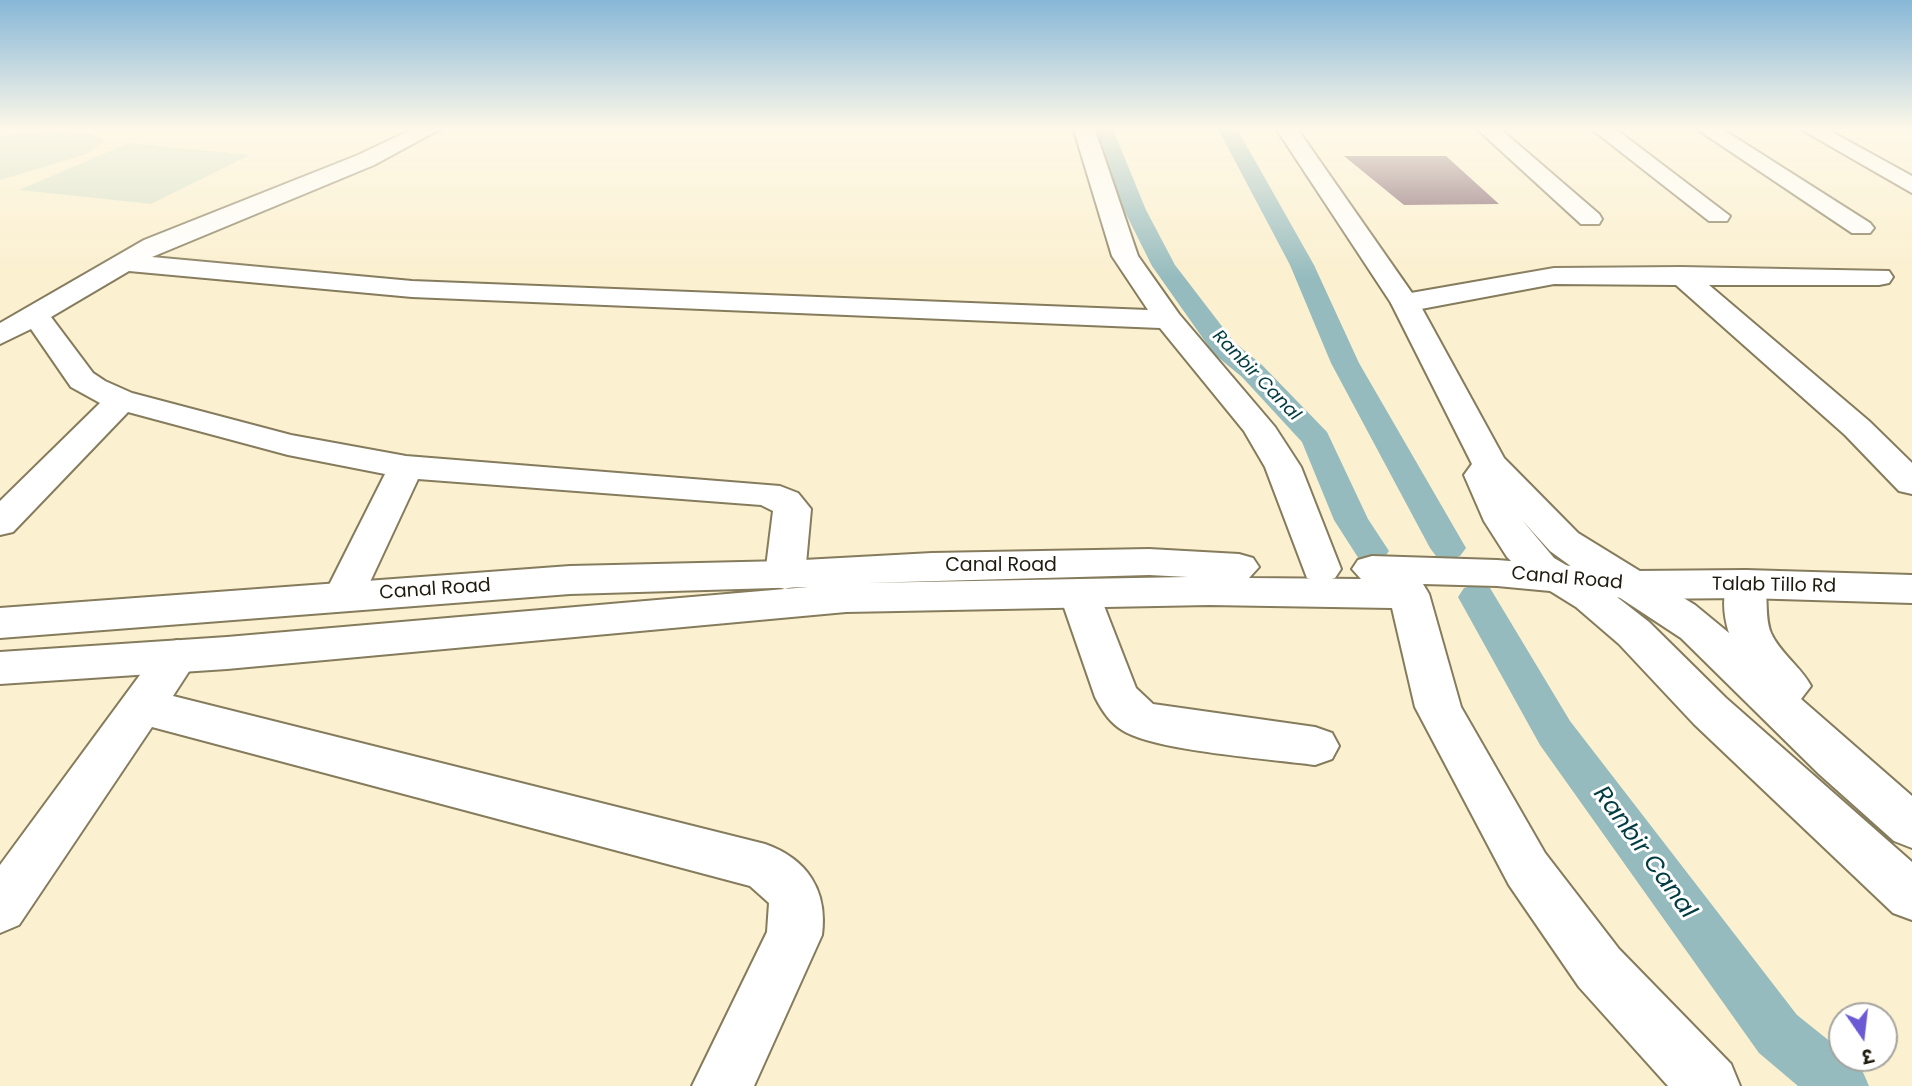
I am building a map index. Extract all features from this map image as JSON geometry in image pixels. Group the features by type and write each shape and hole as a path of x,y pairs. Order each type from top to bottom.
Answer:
{"main road":[{"path":"0,335 124,263 185,232 322,178"},
{"path":"1100,178 1125,256 1145,289 1264,437 1283,467 1321,569"},
{"path":"1320,178 1405,303 1490,464 1512,481 1545,525 1566,543 1601,568 1635,585"},
{"path":"1543,178 1590,219"},
{"path":"1666,178 1718,216"},
{"path":"1783,178 1861,228"},
{"path":"124,263 412,289 1169,320"},
{"path":"1681,275 1857,428 1912,483"},
{"path":"1405,303 1554,276 1880,277"},
{"path":"35,315 82,380 121,400 288,444 405,467 766,494 785,501 792,509 785,575"},
{"path":"0,523 121,400"},
{"path":"1490,464 1482,475 1503,521 1521,548 1573,587"},
{"path":"343,597 405,467"},
{"name":"Canal Road","path":"0,623 570,580 785,575 932,566 1150,562 1321,569 1573,587 1635,585 1696,627 1847,770 1912,826"},
{"path":"1746,584 1746,631 1804,706 1847,770"},
{"name":"Talab Tillo Rd","path":"1635,585 1746,584 1912,589"},
{"name":"Canal Road","path":"1573,587 1634,633 1710,711 1912,896"},
{"path":"1079,593 1117,697 1137,717 1152,724 1315,746"},
{"name":"Canal Road","path":"0,668 177,656 846,598 1079,593 1409,594 1438,707 1465,762 1527,869 1599,968 1709,1086"},
{"path":"0,908 177,656"},
{"path":"141,706 765,867 790,885 799,911 794,935 723,1086"}],"green space":[{"path":"48,178 204,178 151,204 19,190"}],"building":[{"path":"1371,178 1470,178 1499,204 1404,205"}],"waterway":[{"name":"Ranbir Canal","path":"1122,178 1135,210 1164,266 1224,348 1252,371 1316,439 1351,520 1371,551"},
{"name":"Ranbir Canal","path":"1254,178 1302,265 1345,363 1448,548"},
{"name":"Ranbir Canal","path":"1477,597 1555,733 1778,1034 1841,1086"}]}
